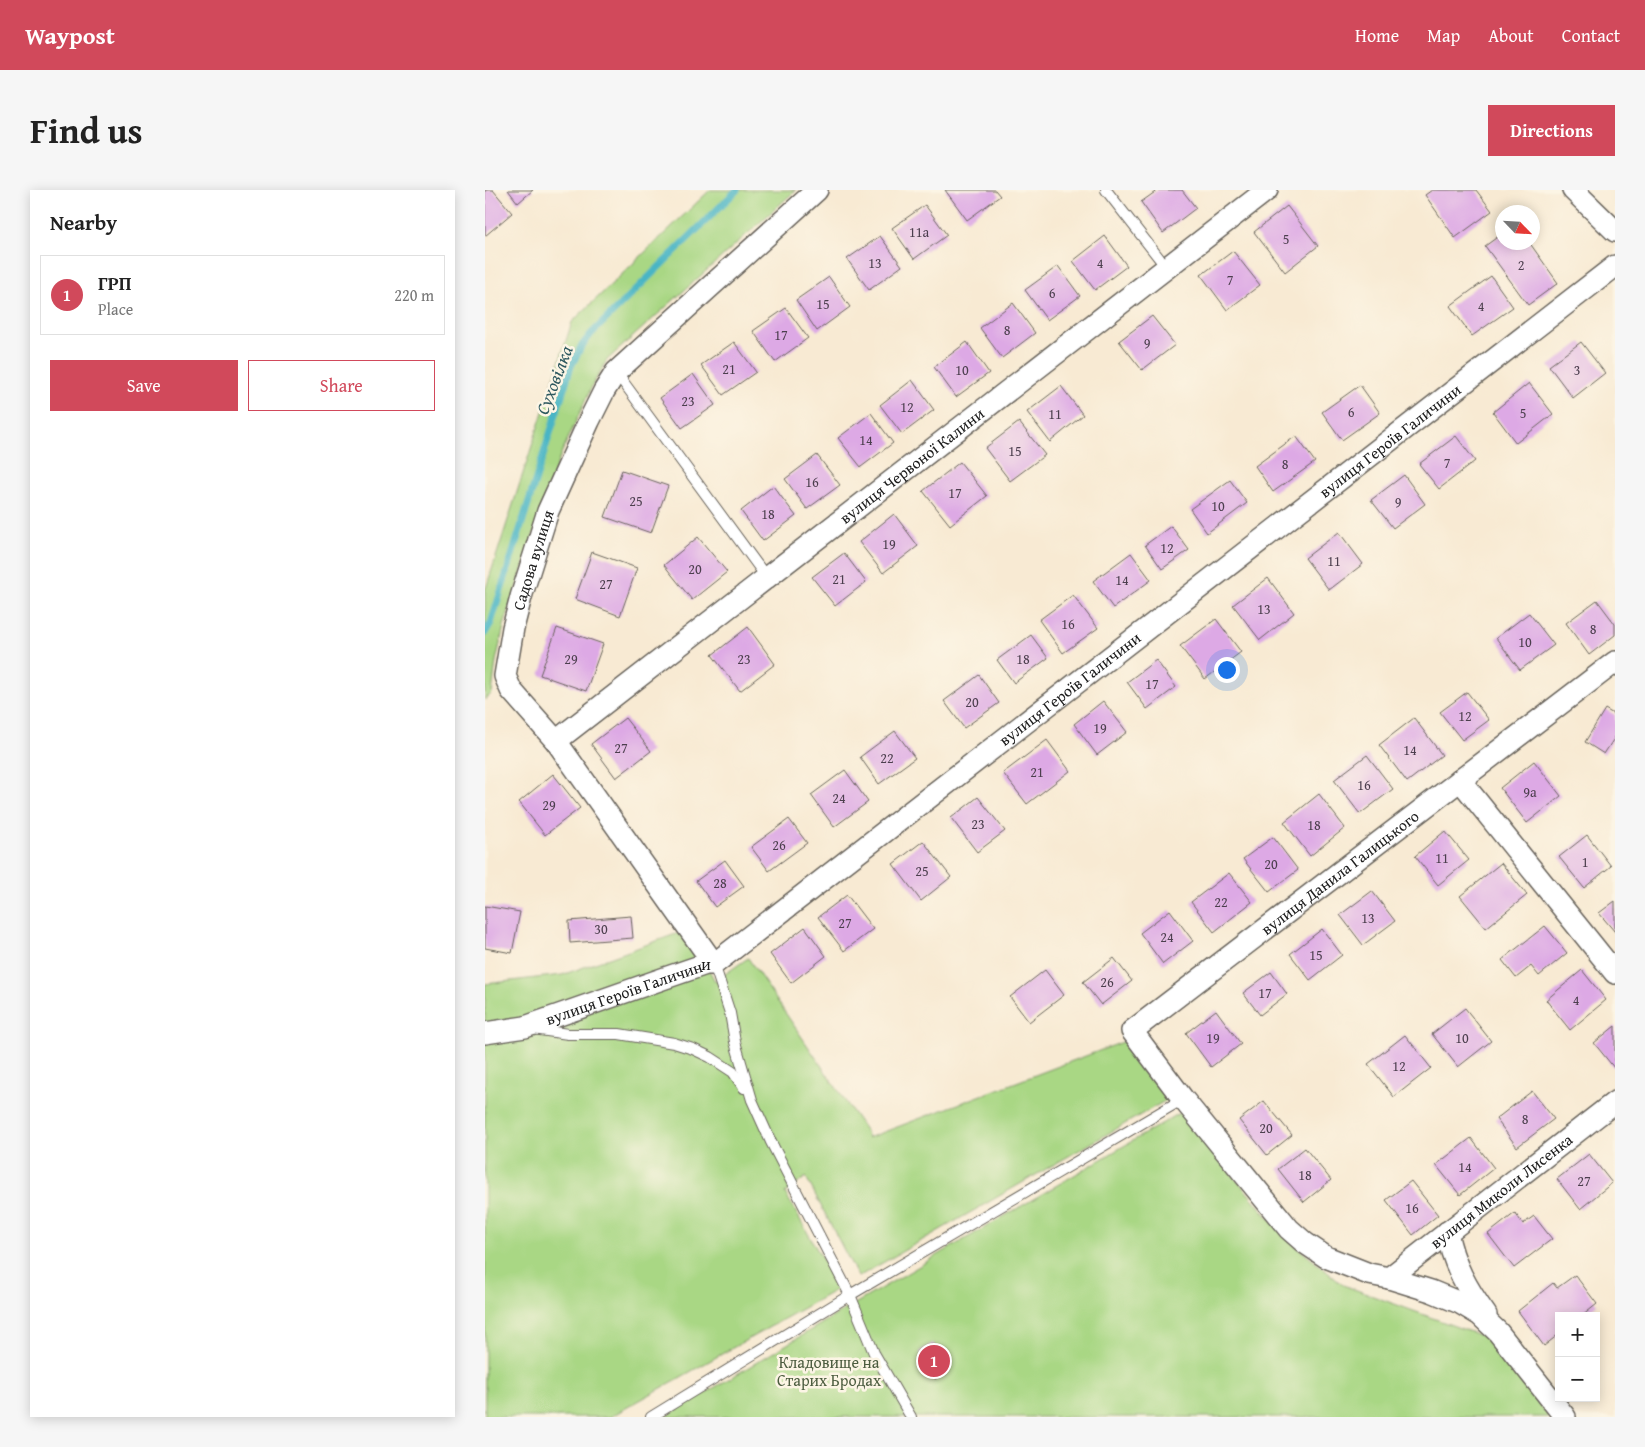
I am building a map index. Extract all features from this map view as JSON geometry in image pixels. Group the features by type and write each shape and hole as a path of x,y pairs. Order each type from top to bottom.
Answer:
{"street":[{"name":"Садова вулиця","path":"714,964 556,741 511,690 505,676 521,597 547,511 589,421 616,372 817,190"},
{"name":"вулиця Червоної Калини","path":"556,741 1267,190"},
{"path":"1573,190 1615,231"},
{"name":"вулиця Героїв Галичини","path":"485,1033 525,1027 706,964 714,964 1615,266"},
{"name":"вулиця Данила Галицького","path":"1183,1099 1132,1031 1460,780 1611,670"},
{"path":"1460,780 1615,974"},
{"path":"1183,1099 1289,1229 1305,1243 1326,1257 1369,1274 1389,1278 1460,1303 1480,1315 1498,1332"},
{"name":"вулиця Миколи Лисенка","path":"1389,1278 1615,1102"},
{"path":"1447,1232 1450,1251 1471,1295 1565,1417"}],"lane":[{"path":"1106,190 1166,267"},
{"path":"616,372 767,578"},
{"path":"714,964 730,1013 735,1042 752,1100 771,1142 850,1295 874,1353 911,1417"},
{"path":"525,1027 569,1034 619,1034 674,1043 693,1049 710,1057 733,1072 752,1100"},
{"path":"651,1417 850,1295 1183,1099"}],"green space":[{"path":"710,190 796,190 607,360 593,384 561,454 548,489 504,626 496,661 492,693 485,700 485,591 572,322"},
{"path":"687,930 715,981 748,958 865,1130 868,1138 1128,1040 1170,1098 858,1277 806,1177 785,1193 839,1288 610,1417 485,1417 485,984 562,975"},
{"name":"Кладовище на Старих Бродах","path":"1180,1113 1286,1238 1343,1285 1487,1338 1549,1417 665,1417 846,1309"}],"building":[{"path":"485,190 493,190 512,213 485,236"},
{"path":"508,190 533,190 518,203"},
{"path":"945,190 995,190 1000,196 967,220"},
{"path":"1158,190 1182,190 1196,208 1163,233 1141,202"},
{"path":"1432,190 1476,190 1492,211 1455,238 1425,195"},
{"path":"925,205 947,235 914,259 892,228"},
{"path":"1287,206 1318,246 1285,272 1254,232"},
{"path":"880,236 902,266 869,290 847,259"},
{"path":"1105,236 1127,266 1095,290 1073,261"},
{"path":"1495,239 1495,250 1535,250 1558,283 1528,305 1485,246"},
{"path":"1233,251 1260,285 1227,310 1201,275"},
{"path":"1058,266 1080,296 1047,320 1025,290"},
{"path":"1491,276 1513,307 1472,336 1450,306"},
{"path":"829,277 850,307 817,331 796,300"},
{"path":"1013,303 1035,333 1002,358 980,328"},
{"path":"786,308 808,338 775,362 753,331"},
{"path":"1152,316 1175,345 1142,370 1119,341"},
{"path":"734,342 756,372 723,395 701,365"},
{"path":"967,342 989,373 956,397 934,367"},
{"path":"1581,342 1605,373 1573,398 1549,366"},
{"path":"693,374 715,405 682,428 660,398"},
{"path":"912,380 934,410 902,434 880,405"},
{"path":"1529,383 1553,414 1516,443 1493,412"},
{"path":"1360,385 1380,413 1342,440 1322,412"},
{"path":"1061,386 1083,415 1050,442 1027,412"},
{"path":"871,413 893,443 861,467 838,438"},
{"path":"1019,422 1045,455 1010,481 985,448"},
{"path":"1296,436 1315,462 1273,492 1255,466"},
{"path":"1456,436 1475,461 1439,489 1419,464"},
{"path":"817,455 840,485 807,509 785,479"},
{"path":"960,462 987,496 950,525 923,491"},
{"path":"622,470 668,486 651,533 605,517"},
{"path":"1404,475 1425,504 1393,528 1371,500"},
{"path":"1230,480 1247,503 1207,533 1190,509"},
{"path":"773,486 796,516 763,541 741,511"},
{"path":"894,514 918,546 883,573 859,542"},
{"path":"1171,526 1189,550 1162,569 1145,545"},
{"path":"1339,532 1363,564 1329,590 1305,558"},
{"path":"698,537 727,572 692,600 664,565"},
{"path":"592,552 637,568 620,616 575,599"},
{"path":"844,553 866,582 835,606 812,577"},
{"path":"1131,553 1151,580 1113,608 1093,581"},
{"path":"1268,578 1294,613 1260,640 1233,605"},
{"path":"1073,595 1098,628 1063,653 1039,620"},
{"path":"1597,600 1615,624 1615,635 1589,655 1566,623"},
{"path":"1529,613 1554,645 1520,670 1496,638"},
{"path":"1216,619 1241,652 1205,679 1180,646"},
{"path":"748,627 775,664 740,691 712,655"},
{"path":"557,628 603,644 586,691 540,675"},
{"path":"1031,635 1048,658 1014,683 997,660"},
{"path":"1156,660 1176,687 1147,709 1127,682"},
{"path":"979,675 999,703 964,728 944,701"},
{"path":"1467,692 1489,720 1462,740 1440,712"},
{"path":"1103,701 1127,732 1097,755 1074,724"},
{"path":"1605,709 1615,715 1615,737 1604,754 1585,742"},
{"path":"625,718 651,751 616,778 591,744"},
{"path":"1414,718 1442,755 1407,782 1379,745"},
{"path":"895,731 915,758 879,784 860,757"},
{"path":"1047,740 1070,771 1027,804 1003,773"},
{"path":"1367,755 1393,789 1360,814 1334,780"},
{"path":"1534,761 1561,796 1527,823 1500,788"},
{"path":"845,770 868,802 834,827 811,795"},
{"path":"553,774 580,808 545,835 519,802"},
{"path":"1319,794 1345,828 1310,856 1284,822"},
{"path":"978,797 1005,831 977,852 951,818"},
{"path":"789,819 807,843 769,871 751,847"},
{"path":"1445,831 1469,860 1438,885 1415,856"},
{"path":"1587,835 1611,866 1584,888 1559,857"},
{"path":"1273,837 1298,870 1269,892 1243,859"},
{"path":"923,841 951,877 921,901 893,864"},
{"path":"725,860 744,886 715,907 696,881"},
{"path":"1501,863 1527,895 1486,928 1460,896"},
{"path":"1229,873 1252,902 1214,932 1191,902"},
{"path":"1372,891 1395,921 1363,945 1340,915"},
{"path":"847,895 873,929 844,951 818,917"},
{"path":"1615,901 1615,932 1599,913"},
{"path":"485,906 520,912 512,953 485,948"},
{"path":"1170,910 1193,941 1163,964 1140,933"},
{"path":"631,916 633,938 570,943 569,921"},
{"path":"1545,926 1567,953 1539,976 1531,966 1516,978 1502,960"},
{"path":"805,927 826,956 791,983 770,954"},
{"path":"1322,929 1342,955 1310,980 1290,954"},
{"path":"1114,958 1132,981 1101,1005 1083,982"},
{"path":"1045,970 1064,995 1029,1022 1010,997"},
{"path":"1582,970 1606,1000 1570,1030 1546,1000"},
{"path":"1271,972 1287,994 1260,1015 1243,993"},
{"path":"1465,1008 1491,1041 1458,1067 1432,1034"},
{"path":"1216,1010 1241,1044 1211,1067 1186,1033"},
{"path":"1615,1026 1615,1069 1594,1043"},
{"path":"1405,1035 1431,1068 1394,1097 1368,1064"},
{"path":"1532,1091 1554,1119 1517,1147 1496,1119"},
{"path":"1264,1101 1292,1135 1267,1155 1239,1120"},
{"path":"1471,1138 1494,1168 1460,1195 1436,1165"},
{"path":"1305,1148 1331,1180 1304,1202 1278,1169"},
{"path":"1589,1154 1612,1183 1580,1209 1557,1179"},
{"path":"1411,1181 1438,1215 1413,1235 1386,1200"},
{"path":"1515,1213 1523,1224 1534,1216 1552,1239 1514,1268 1488,1234"},
{"path":"1575,1275 1597,1304 1587,1312 1555,1312 1555,1337 1544,1346 1518,1311 1553,1283 1557,1288"},
{"path":"933,1343 950,1370 935,1379 919,1352"}],"waterway":[{"name":"Суховілка","path":"485,633 491,623 571,366 581,347 591,334 737,190"}],"place":[{"name":"ГРП","path":"934,1361"}]}
